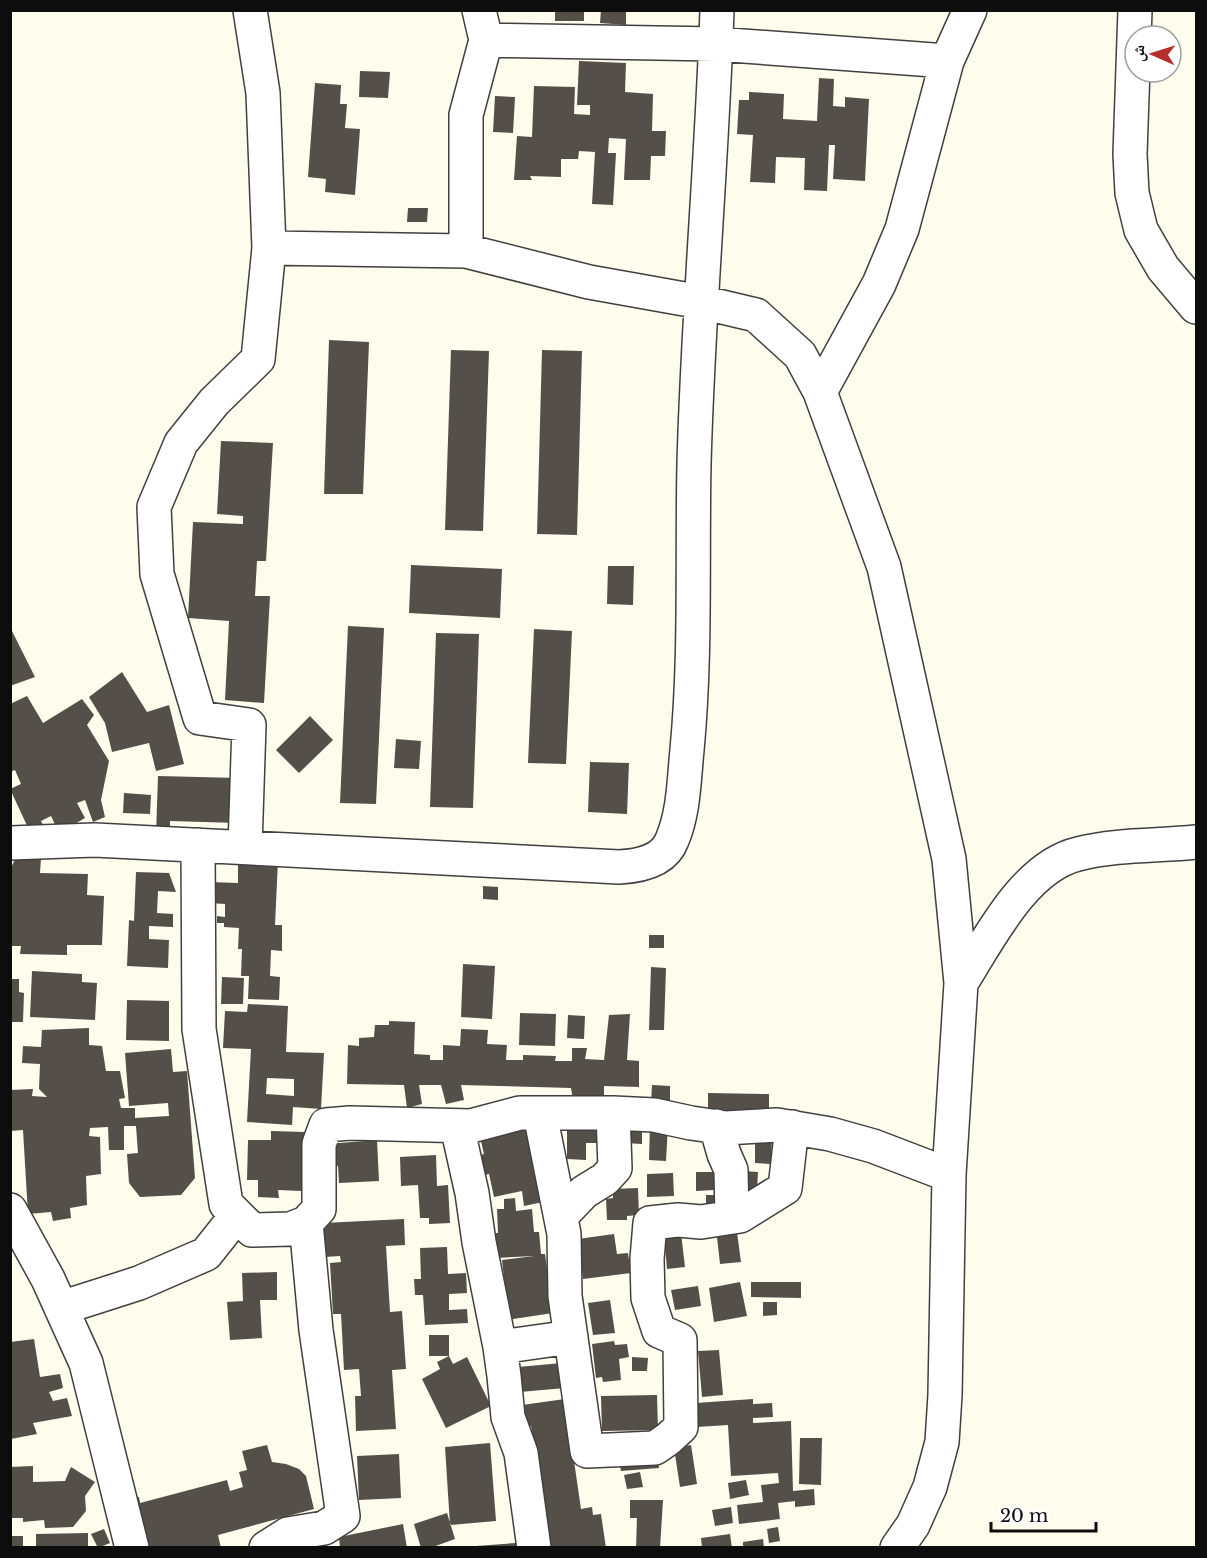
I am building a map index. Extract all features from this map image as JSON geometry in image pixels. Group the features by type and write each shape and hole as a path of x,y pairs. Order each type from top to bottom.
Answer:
{"street":[{"path":"245,847 249,725 200,718 157,574 154,507 181,443 214,402 258,359 269,248 263,93 250,10"},
{"path":"10,843 95,840 619,867 634,866 663,854 672,840 682,801 690,717 694,464 700,302 717,10"},
{"path":"820,392 879,284 902,229 947,61 970,10"},
{"path":"1135,10 1130,154 1132,193 1141,230 1163,268 1197,307"},
{"path":"466,251 466,115 482,25 947,61"},
{"path":"269,248 466,251 589,282 700,302 756,315 800,354 820,392 884,567 949,859 961,983 949,1175 942,1442 930,1487 913,1525 897,1548"},
{"path":"961,983 1022,891 1038,875 1056,863 1077,854 1122,847 1197,842"},
{"path":"198,845 199,1029 226,1204 252,1230 290,1229 306,1223 320,1209 319,1144 326,1125 350,1123 471,1126 520,1113 613,1113 654,1115 726,1128 777,1125 830,1134 873,1146 949,1175"},
{"path":"561,1216 584,1192 605,1179 615,1168 613,1113"},
{"path":"540,1114 564,1234 565,1296 586,1451 655,1448 681,1427 680,1340 659,1331 648,1298 647,1259 650,1222 678,1220 701,1222 740,1216 785,1188 792,1127"},
{"path":"457,1126 472,1193 479,1242 500,1347 508,1417 521,1453 534,1548"},
{"path":"716,1126 731,1170 732,1217"},
{"path":"10,1210 48,1279 86,1363 132,1548"},
{"path":"61,1308 139,1283 206,1254 237,1215"},
{"path":"266,1548 288,1534 324,1528 343,1516 316,1330 306,1223"},
{"path":"500,1347 571,1337"}],"building":[{"path":"555,10 584,10 584,21 555,21"},
{"path":"601,10 626,11 626,25 600,23"},
{"path":"579,61 626,63 625,92 653,94 652,131 666,131 665,156 651,156 650,180 624,180 626,139 609,138 608,153 616,153 613,205 592,204 595,152 579,151 578,159 561,159 561,177 530,176 532,180 514,180 517,136 532,137 534,86 575,87 574,114 590,115 590,105 577,105"},
{"path":"360,71 390,72 388,98 359,97"},
{"path":"819,78 834,79 833,106 845,107 845,97 869,99 865,181 833,179 835,145 829,145 827,191 804,190 805,158 776,157 775,183 750,182 753,135 737,134 739,100 749,100 749,92 784,94 783,119 817,121"},
{"path":"315,83 341,85 340,104 347,104 345,128 360,129 355,195 325,192 326,179 308,177"},
{"path":"495,96 515,97 513,133 493,132"},
{"path":"408,208 428,208 427,222 407,222"},
{"path":"329,340 369,342 363,494 324,494"},
{"path":"451,350 489,351 483,531 445,530"},
{"path":"542,350 582,351 577,535 537,534"},
{"path":"221,441 273,443 266,561 257,561 255,596 270,596 264,703 225,700 229,621 188,618 193,522 243,524 243,516 217,514"},
{"path":"411,565 502,569 500,618 409,613"},
{"path":"608,566 634,566 633,605 607,604"},
{"path":"348,626 384,628 376,804 340,803"},
{"path":"10,627 35,677 10,686"},
{"path":"534,629 572,631 566,764 528,763"},
{"path":"436,633 479,634 473,808 430,807"},
{"path":"122,672 147,712 169,705 184,764 156,771 149,743 112,752 105,723 89,697"},
{"path":"27,696 43,723 82,699 94,715 87,725 109,761 101,800 105,817 93,822 85,800 77,803 85,818 59,833 51,816 41,821 43,825 30,832 10,789 21,784 15,770 10,772 10,704"},
{"path":"310,716 333,740 299,773 276,750"},
{"path":"396,739 421,741 419,769 394,768"},
{"path":"590,762 629,763 627,814 588,812"},
{"path":"158,776 239,778 237,823 170,821 170,835 156,835"},
{"path":"124,793 151,795 150,814 123,813"},
{"path":"16,857 41,858 40,873 88,874 87,895 104,896 102,945 67,945 67,955 20,954 21,946 10,946 10,870"},
{"path":"238,859 278,860 275,925 282,925 282,951 271,950 270,976 280,977 279,1000 248,999 249,976 241,976 242,949 238,949 239,928 224,927 224,923 217,923 217,916 225,917 225,904 209,903 210,882 238,883"},
{"path":"136,872 169,873 176,892 158,891 157,913 173,914 173,927 149,926 149,939 169,940 168,968 127,966 129,920 134,921"},
{"path":"483,886 498,887 498,900 483,899"},
{"path":"649,935 664,935 664,948 649,948"},
{"path":"463,964 495,966 492,1019 461,1017"},
{"path":"651,967 666,968 664,1030 649,1030"},
{"path":"32,971 82,974 82,982 97,983 95,1020 30,1017"},
{"path":"222,977 244,978 243,1004 221,1004"},
{"path":"10,979 19,979 19,992 24,993 23,1022 10,1022"},
{"path":"127,1000 169,1001 169,1041 126,1040"},
{"path":"248,1004 288,1006 286,1052 324,1053 321,1109 293,1107 292,1125 247,1122 251,1049 223,1048 225,1011 247,1012","holes":["267,1078 294,1079 294,1096 266,1094"]},
{"path":"520,1013 556,1014 555,1046 519,1045"},
{"path":"630,1014 627,1060 639,1061 639,1087 604,1086 604,1098 573,1100 571,1088 461,1085 464,1100 446,1104 441,1085 419,1085 422,1104 407,1108 404,1085 347,1084 348,1045 359,1046 359,1038 374,1037 375,1025 389,1025 389,1021 415,1022 414,1054 430,1055 430,1060 443,1060 443,1045 460,1046 461,1029 488,1030 487,1044 507,1045 506,1060 523,1060 523,1055 556,1056 555,1061 572,1061 572,1048 587,1048 585,1059 604,1060 609,1015"},
{"path":"568,1015 585,1016 584,1039 567,1038"},
{"path":"89,1028 89,1045 102,1046 106,1071 120,1071 125,1098 119,1099 121,1108 135,1108 135,1118 169,1116 168,1103 129,1106 125,1053 171,1049 173,1072 187,1071 195,1178 181,1195 140,1197 129,1183 127,1154 138,1153 136,1126 124,1126 124,1150 109,1150 108,1127 90,1128 89,1136 100,1137 101,1174 86,1176 87,1205 70,1208 71,1218 53,1221 51,1212 28,1214 23,1130 10,1131 10,1090 33,1089 32,1096 47,1097 39,1089 40,1064 22,1063 23,1046 41,1047 42,1030"},
{"path":"652,1085 670,1086 670,1104 651,1103"},
{"path":"708,1093 769,1094 769,1113 708,1112"},
{"path":"567,1121 604,1126 604,1143 586,1143 586,1160 567,1159"},
{"path":"526,1123 543,1202 524,1206 522,1191 494,1197 489,1174 485,1175 480,1155 484,1154 479,1133"},
{"path":"650,1124 668,1125 666,1161 649,1160"},
{"path":"626,1126 642,1127 642,1144 625,1143"},
{"path":"271,1131 304,1132 302,1191 278,1190 279,1198 258,1197 258,1180 247,1180 248,1140 271,1140"},
{"path":"755,1133 772,1134 771,1164 755,1163"},
{"path":"377,1140 379,1181 339,1183 338,1166 329,1167 327,1144"},
{"path":"436,1155 437,1186 448,1185 450,1223 429,1224 429,1218 420,1218 418,1185 401,1186 400,1157"},
{"path":"743,1171 758,1172 757,1190 742,1189"},
{"path":"696,1172 714,1172 714,1190 696,1191"},
{"path":"673,1173 674,1196 647,1197 647,1174"},
{"path":"638,1188 639,1215 627,1216 627,1220 607,1220 606,1199 613,1198 613,1189"},
{"path":"706,1195 723,1195 723,1211 706,1210"},
{"path":"515,1198 516,1211 532,1209 534,1232 539,1232 541,1254 545,1254 553,1313 506,1320 501,1278 504,1278 502,1260 534,1256 495,1258 493,1233 498,1233 497,1209 504,1209 504,1199"},
{"path":"404,1219 405,1245 386,1246 390,1312 402,1311 406,1369 392,1370 396,1429 356,1431 355,1396 361,1396 359,1369 344,1370 341,1314 333,1314 330,1263 341,1262 340,1256 325,1257 323,1223"},
{"path":"736,1225 741,1262 720,1264 716,1228"},
{"path":"681,1233 685,1267 667,1269 664,1235"},
{"path":"614,1234 617,1254 628,1253 631,1273 583,1279 578,1239"},
{"path":"447,1247 448,1274 466,1273 467,1293 449,1294 449,1310 467,1309 468,1323 425,1325 423,1295 415,1295 414,1279 421,1279 420,1248"},
{"path":"277,1272 277,1300 260,1300 262,1338 230,1340 227,1302 243,1301 242,1273"},
{"path":"740,1282 747,1316 714,1322 709,1288"},
{"path":"751,1282 801,1282 801,1298 751,1297"},
{"path":"698,1286 701,1306 675,1310 671,1290"},
{"path":"610,1300 615,1333 593,1335 588,1303"},
{"path":"763,1302 777,1302 777,1315 763,1316"},
{"path":"429,1335 449,1335 449,1356 429,1356"},
{"path":"34,1339 40,1377 60,1374 63,1388 49,1392 53,1401 67,1398 72,1416 33,1423 37,1434 11,1439 10,1342"},
{"path":"614,1341 615,1345 627,1344 629,1357 619,1359 621,1380 603,1382 602,1377 596,1378 592,1344"},
{"path":"719,1350 723,1395 702,1397 698,1351"},
{"path":"449,1356 453,1364 467,1357 491,1406 446,1428 422,1379 440,1369 437,1362"},
{"path":"632,1357 648,1358 647,1371 632,1371"},
{"path":"562,1363 565,1388 520,1392 518,1367"},
{"path":"657,1395 658,1430 602,1431 601,1396"},
{"path":"565,1399 581,1509 592,1507 593,1515 601,1514 606,1548 543,1548 544,1515 531,1426 525,1427 522,1405"},
{"path":"753,1399 753,1404 772,1403 773,1417 753,1418 753,1423 791,1421 793,1491 814,1489 815,1505 795,1507 795,1501 778,1503 780,1519 739,1524 737,1505 763,1502 761,1485 779,1483 778,1473 731,1476 728,1425 697,1427 696,1403"},
{"path":"800,1438 822,1438 821,1485 799,1484"},
{"path":"490,1443 496,1521 450,1525 445,1447"},
{"path":"267,1445 272,1462 299,1469 306,1476 314,1509 218,1535 221,1548 142,1548 129,1499 139,1497 140,1503 227,1480 230,1491 243,1487 239,1472 247,1470 242,1451"},
{"path":"691,1445 697,1484 680,1487 674,1448"},
{"path":"399,1454 401,1498 359,1500 357,1456"},
{"path":"658,1457 659,1468 621,1471 619,1461"},
{"path":"33,1466 33,1482 65,1481 71,1467 95,1482 85,1496 86,1511 73,1527 45,1528 44,1520 23,1522 23,1518 10,1518 10,1467"},
{"path":"640,1472 643,1487 627,1489 624,1475"},
{"path":"746,1480 749,1495 730,1499 728,1483"},
{"path":"630,1500 663,1500 660,1548 636,1548 637,1518 630,1518"},
{"path":"731,1507 733,1523 715,1526 712,1510"},
{"path":"447,1513 455,1539 430,1548 421,1548 414,1524"},
{"path":"403,1524 407,1548 340,1548 339,1537"},
{"path":"778,1527 780,1541 769,1543 767,1529"},
{"path":"104,1529 110,1543 98,1548 91,1534"},
{"path":"88,1533 88,1548 36,1548 36,1534"},
{"path":"730,1534 732,1548 702,1548 701,1538"},
{"path":"10,1536 23,1536 23,1548 10,1548"},
{"path":"763,1539 764,1548 743,1548 743,1542"},
{"path":"516,1543 521,1548 476,1548 476,1546"}]}
